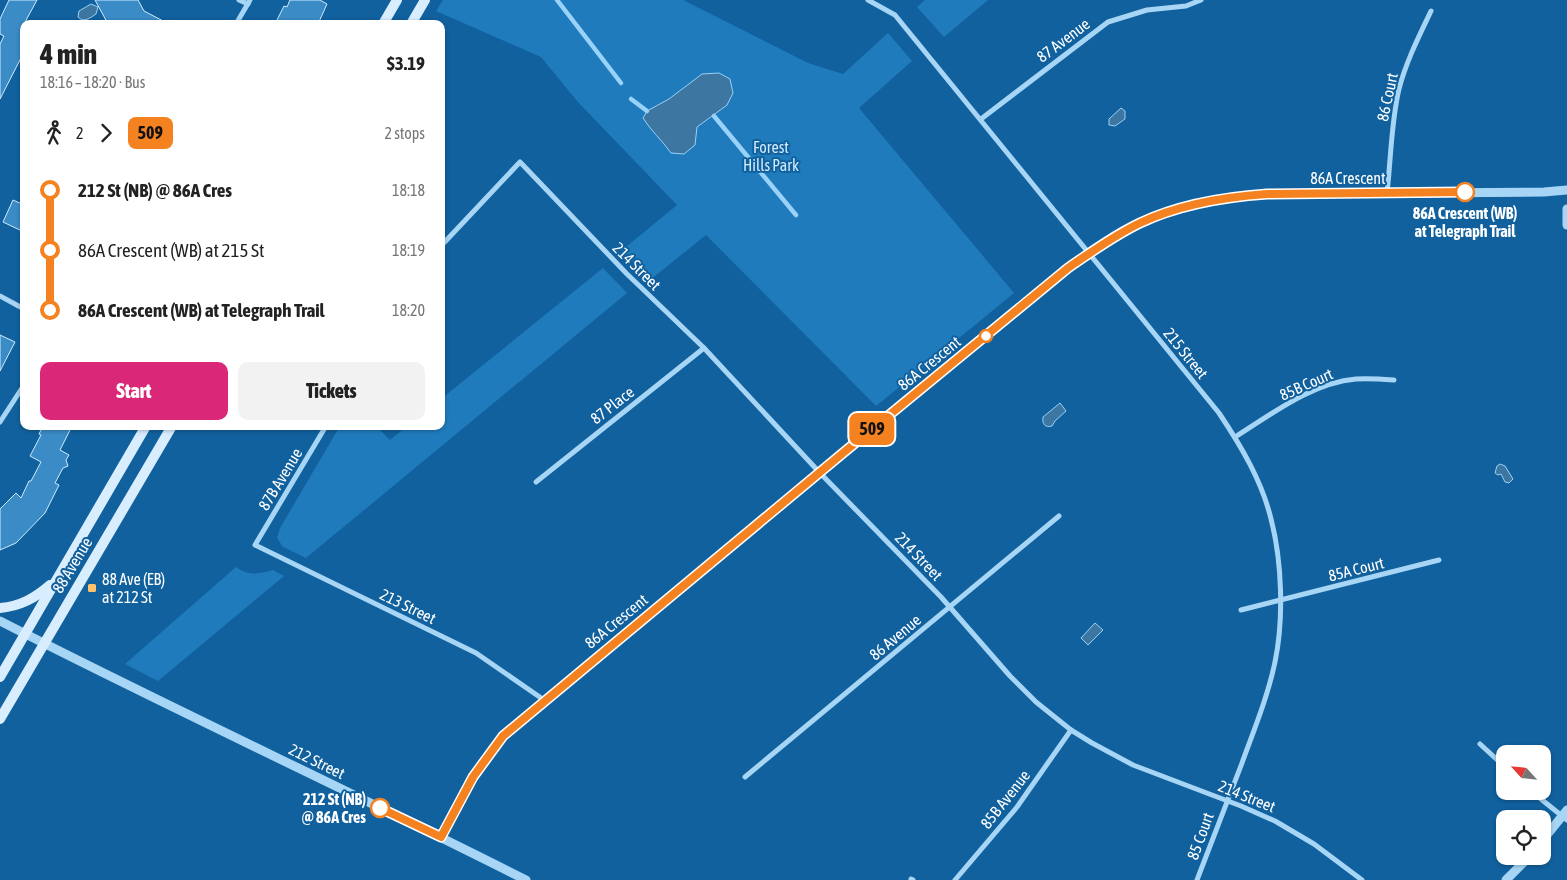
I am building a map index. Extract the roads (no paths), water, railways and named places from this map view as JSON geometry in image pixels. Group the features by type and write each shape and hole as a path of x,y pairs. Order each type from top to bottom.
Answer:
{"main road":[{"path":"385,20 397,0"},
{"path":"413,20 425,0"},
{"name":"88 Avenue","path":"0,677 144,430"},
{"name":"88 Avenue","path":"0,719 170,430"},
{"path":"0,608 21,604 37,597 58,577"}],"street":[{"path":"238,20 249,2 239,0"},
{"name":"215 Street","path":"868,0 895,15 981,118 1088,254 1219,413 1235,437 1258,483 1271,517 1279,565 1278,645 1269,685 1256,725 1227,801"},
{"name":"87 Avenue","path":"981,118 1108,22 1147,10 1186,6 1201,0"},
{"name":"86 Court","path":"1387,193 1394,118 1400,88 1415,44 1432,11"},
{"name":"214 Street","path":"445,242 520,162 627,274 704,348 820,473 950,607 1020,688 1036,702 1071,730 1099,747 1148,772 1262,814 1302,836 1362,880"},
{"name":"86A Crescent","path":"441,837 473,777 503,736 544,700 1068,268 1141,223 1175,210 1235,196 1267,194 1544,192 1567,190"},
{"path":"1567,209 1567,225"},
{"path":"0,296 20,307"},
{"name":"87 Place","path":"536,482 704,348"},
{"name":"85B Court","path":"1235,437 1298,398 1328,384 1354,379 1394,380"},
{"path":"0,422 20,391"},
{"name":"87B Avenue","path":"255,545 324,430"},
{"name":"86 Avenue","path":"745,777 1059,516"},
{"name":"213 Street","path":"255,545 476,653 544,700"},
{"name":"85A Court","path":"1241,610 1439,560"},
{"path":"0,621 43,644"},
{"name":"212 Street","path":"43,644 526,880"},
{"name":"85B Avenue","path":"955,880 1017,807 1071,730"},
{"path":"1480,744 1496,759"},
{"path":"1544,800 1565,815 1551,831"},
{"name":"85 Court","path":"1197,880 1227,801"},
{"path":"1506,880 1521,865"}],"waterway":[{"path":"557,0 621,83"},
{"path":"631,99 647,111"},
{"path":"714,116 796,215"}],"place":[{"name":"86A Crescent (WB) at Telegraph Trail","path":"1465,192"},
{"name":"88 Ave (EB) at 212 St","path":"92,588"},
{"name":"212 St (NB) @ 86A Cres","path":"380,808"}],"park label":[{"name":"Forest Hills Park","path":"771,156"}]}
